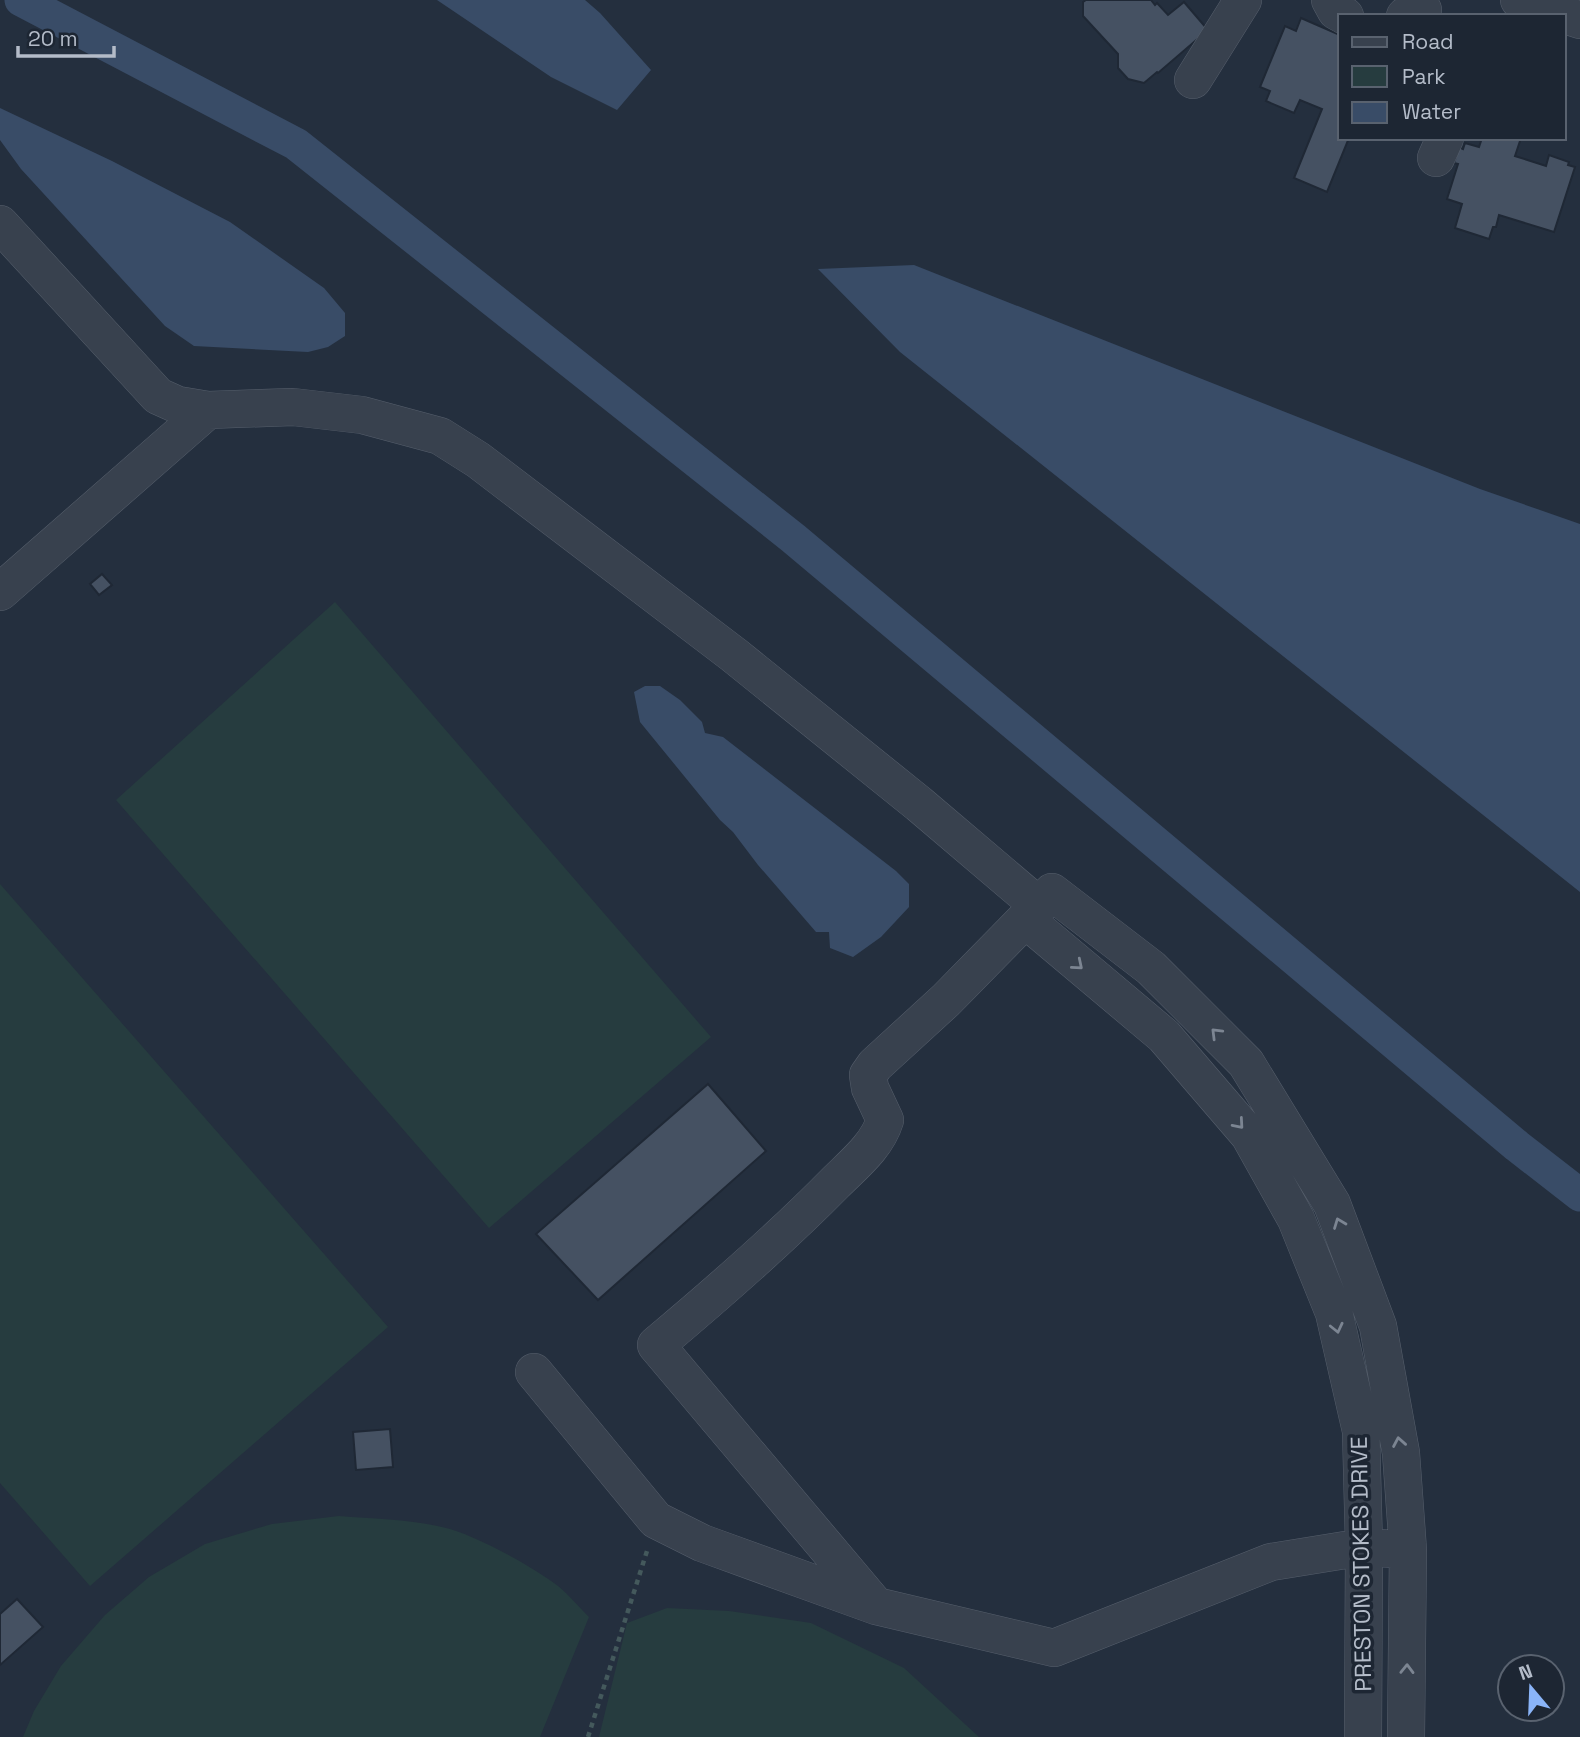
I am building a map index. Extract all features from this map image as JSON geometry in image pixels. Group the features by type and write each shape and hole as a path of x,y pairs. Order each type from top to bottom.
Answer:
{"street":[{"path":"1193,80 1243,0"},
{"path":"1330,0 1336,11 1341,14"},
{"path":"1519,0 1562,14"},
{"path":"0,224 158,396 178,405 208,410 293,407 362,415 440,436 478,460 734,655 919,804 1039,906 946,999 874,1065 868,1075 870,1088 885,1121 881,1134 872,1146 738,1276 656,1345 876,1606"},
{"path":"0,592 208,410"},
{"name":"PRESTON STOKES DRIVE","path":"1039,906 1164,1036 1249,1135 1296,1219 1334,1313 1361,1431 1364,1547 1363,1737"},
{"name":"PRESTON STOKES DRIVE","path":"1039,906 1152,968 1246,1063 1332,1204 1378,1326 1401,1453 1408,1549 1406,1737"},
{"path":"534,1372 656,1520 702,1543 876,1606 1054,1648 1271,1562 1364,1547 1408,1549"}],"path":[{"path":"588,1737 656,1520"}],"green space":[{"path":"335,602 711,1037 489,1228 116,800"},
{"path":"0,884 388,1327 90,1586 0,1483"},
{"path":"339,1516 417,1522 470,1536 547,1578 589,1617 540,1737 23,1737 34,1711 61,1666 105,1615 149,1577 205,1544 272,1524"},
{"path":"667,1608 729,1611 811,1623 904,1668 979,1737 599,1737 627,1623"}],"water":[{"path":"437,0 585,0 651,70 617,110 551,77"},
{"path":"0,108 112,161 230,222 324,288 345,313 345,336 328,347 308,352 194,346 165,326 21,169 0,140"},
{"path":"914,265 1480,489 1580,524 1580,892 900,352 818,269"},
{"path":"645,686 660,686 680,700 702,722 705,733 723,737 896,871 909,884 909,907 881,937 853,957 830,948 829,932 816,932 640,722 634,692"}],"building":[{"path":"1151,0 1168,15 1184,2 1208,30 1144,83 1128,79 1118,68 1118,54 1083,16 1083,2"},
{"path":"1301,18 1338,34 1338,140 1348,140 1327,192 1294,178 1322,109 1300,100 1294,113 1266,101 1270,91 1260,87 1285,26 1296,31"},
{"path":"1481,140 1520,140 1515,156 1546,166 1549,155 1575,167 1554,232 1499,215 1489,239 1455,228 1462,204 1447,199 1458,164 1454,163 1459,147 1463,149 1465,143 1479,147"},
{"path":"102,574 112,585 99,595 90,584"},
{"path":"708,1084 766,1151 598,1300 536,1234"},
{"path":"390,1429 393,1467 356,1470 353,1432"},
{"path":"17,1599 43,1627 0,1665 0,1614"}],"waterway":[{"path":"21,0 296,144 793,538 1517,1146 1580,1195"}]}
